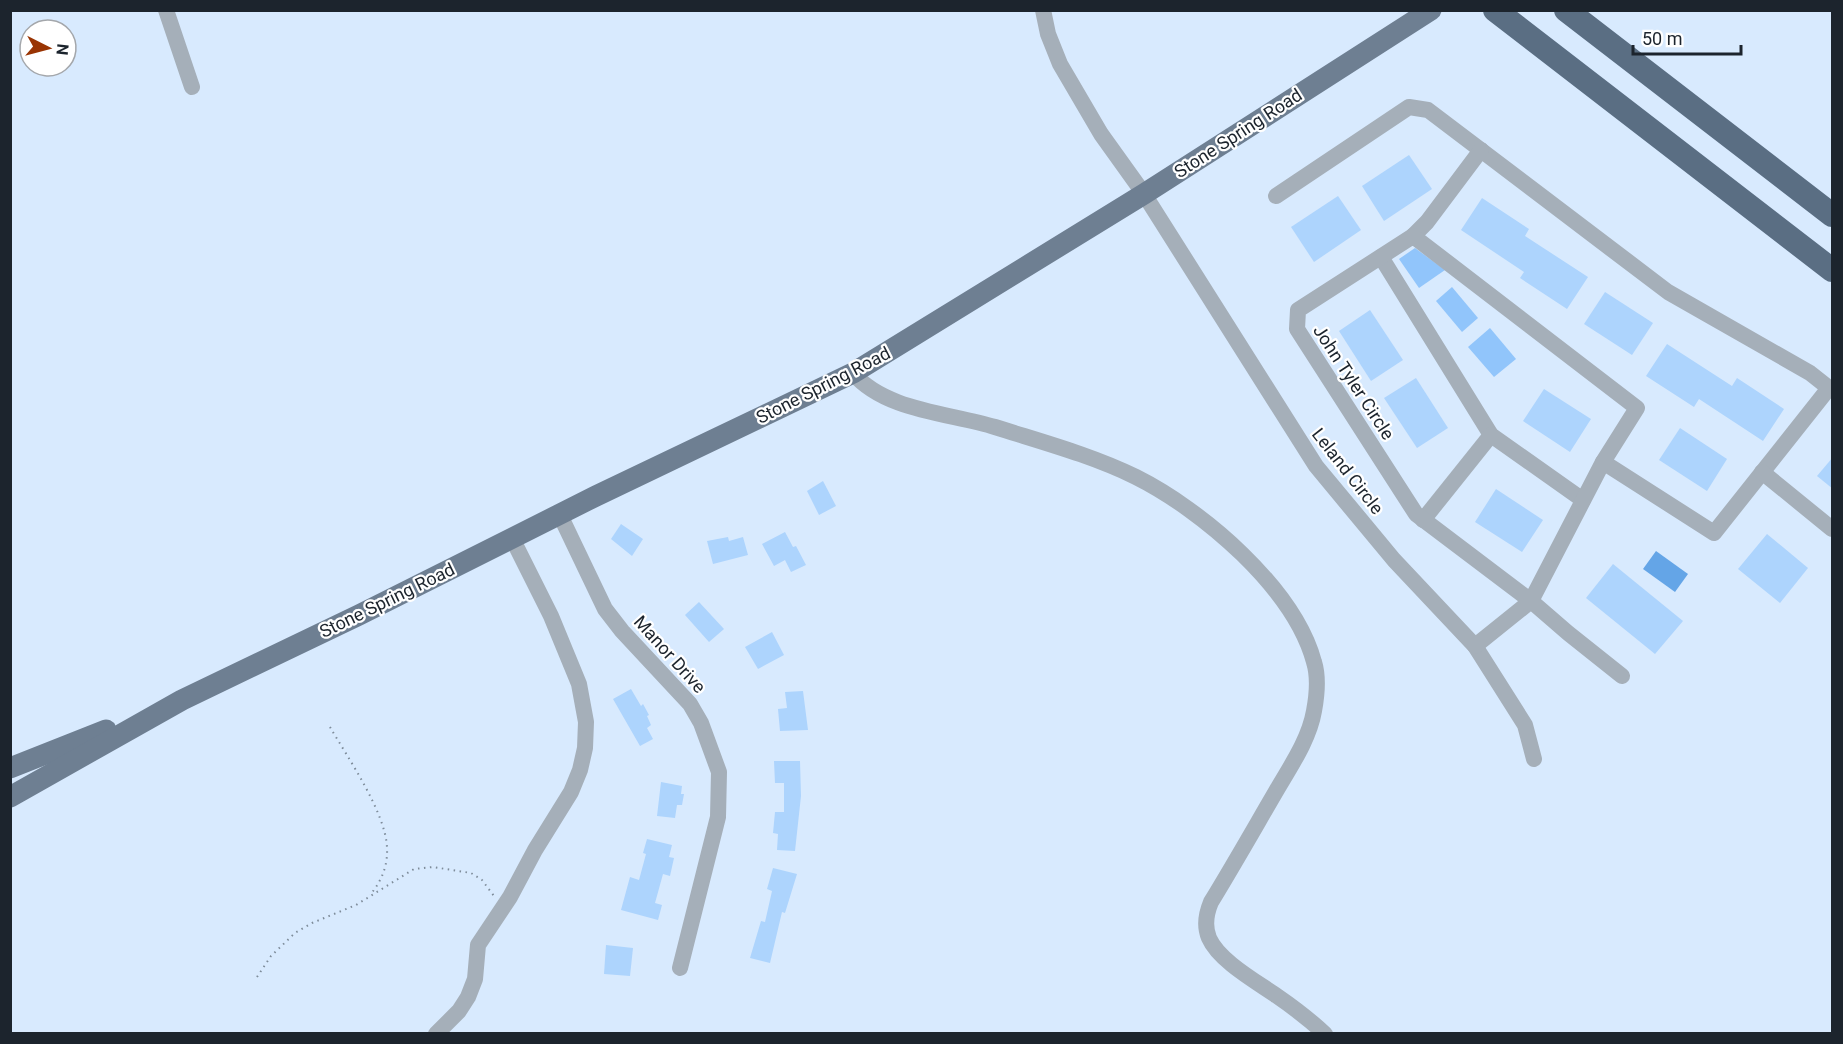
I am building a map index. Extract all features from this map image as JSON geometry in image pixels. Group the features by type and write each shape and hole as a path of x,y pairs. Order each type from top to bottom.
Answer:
{"highway":[{"path":"1495,10 1833,270"},
{"path":"1566,10 1833,215"}],"main road":[{"name":"Stone Spring Road","path":"10,797 182,700 853,373 1143,194 1431,10"},
{"name":"Stone Spring Road","path":"10,768 182,700"}],"street":[{"path":"166,10 192,87"},
{"name":"Leland Circle","path":"1043,10 1048,34 1060,64 1101,134 1143,194 1316,466 1394,560 1475,646 1525,725 1534,759"},
{"path":"1276,196 1409,106 1428,110 1668,292 1810,373 1831,390 1714,533 1603,462"},
{"name":"John Tyler Circle","path":"1481,150 1427,222 1413,236 1298,310 1297,329 1416,514 1531,601 1622,676"},
{"path":"1413,236 1637,408 1603,462 1531,601 1475,646"},
{"path":"1381,257 1491,435 1583,500"},
{"path":"853,373 870,389 890,400 988,425 1054,445 1135,477 1176,500 1210,526 1258,571 1282,598 1302,631 1314,661 1317,687 1313,719 1292,764 1211,902 1206,925 1209,939 1223,956 1302,1014 1325,1034"},
{"path":"1423,520 1491,435"},
{"path":"1762,472 1833,529"},
{"name":"Manor Drive","path":"560,515 605,609 622,631 690,704 701,723 718,772 718,818 680,968"},
{"path":"436,1034 459,1011 468,998 475,979 478,945 503,909 535,850 572,792 583,760 586,731 585,709 579,684 551,616 512,538"}],"path":[{"path":"330,727 368,795 382,824 387,842 387,859 383,875 376,888 366,898"},
{"path":"257,977 271,956 295,933 312,923 348,909 414,869 433,867 460,871 478,877 486,884 503,909"}],"shaded area":[{"path":"1415,248 1445,270 1419,288 1399,259"},
{"path":"1452,287 1478,318 1462,332 1436,301"},
{"path":"1490,328 1516,359 1494,377 1468,347"},
{"path":"1656,551 1688,574 1675,592 1643,569"}],"building":[{"path":"1409,155 1432,189 1384,221 1362,186"},
{"path":"1338,196 1361,230 1314,262 1291,227"},
{"path":"1482,198 1529,229 1525,236 1588,277 1567,309 1520,278 1524,272 1461,230"},
{"path":"1605,292 1653,323 1632,355 1584,324"},
{"path":"1370,310 1403,360 1371,381 1339,331"},
{"path":"1667,344 1732,386 1737,378 1784,409 1763,441 1699,399 1694,407 1646,376"},
{"path":"1416,378 1448,428 1417,448 1384,398"},
{"path":"1544,389 1591,419 1570,452 1523,421"},
{"path":"1680,428 1727,459 1707,491 1659,460"},
{"path":"1833,457 1833,489 1817,476"},
{"path":"823,481 836,506 819,515 807,491"},
{"path":"1496,489 1543,520 1522,552 1475,522"},
{"path":"621,524 643,539 632,556 611,539"},
{"path":"785,532 806,565 791,572 785,560 774,566 762,544"},
{"path":"1767,534 1808,568 1780,603 1738,569"},
{"path":"728,537 729,541 743,537 748,555 713,564 707,541"},
{"path":"1613,564 1683,621 1655,654 1586,598"},
{"path":"699,602 724,629 709,642 685,615"},
{"path":"772,632 784,655 758,669 745,647"},
{"path":"631,689 641,706 643,704 651,725 647,728 653,739 640,746 613,699"},
{"path":"803,691 808,730 780,731 778,709 787,708 785,692"},
{"path":"774,761 800,761 801,796 795,851 777,850 778,834 773,833 775,812 784,812 784,783 775,783"},
{"path":"661,782 682,786 681,794 684,794 682,805 677,805 675,818 657,816"},
{"path":"647,839 672,845 669,857 674,858 670,876 663,874 655,903 662,905 658,920 621,910 630,877 639,880 646,854 643,853"},
{"path":"773,868 797,874 785,913 782,912 770,963 750,958 761,921 765,922 772,891 767,889"},
{"path":"606,945 633,948 630,976 604,974"}]}
